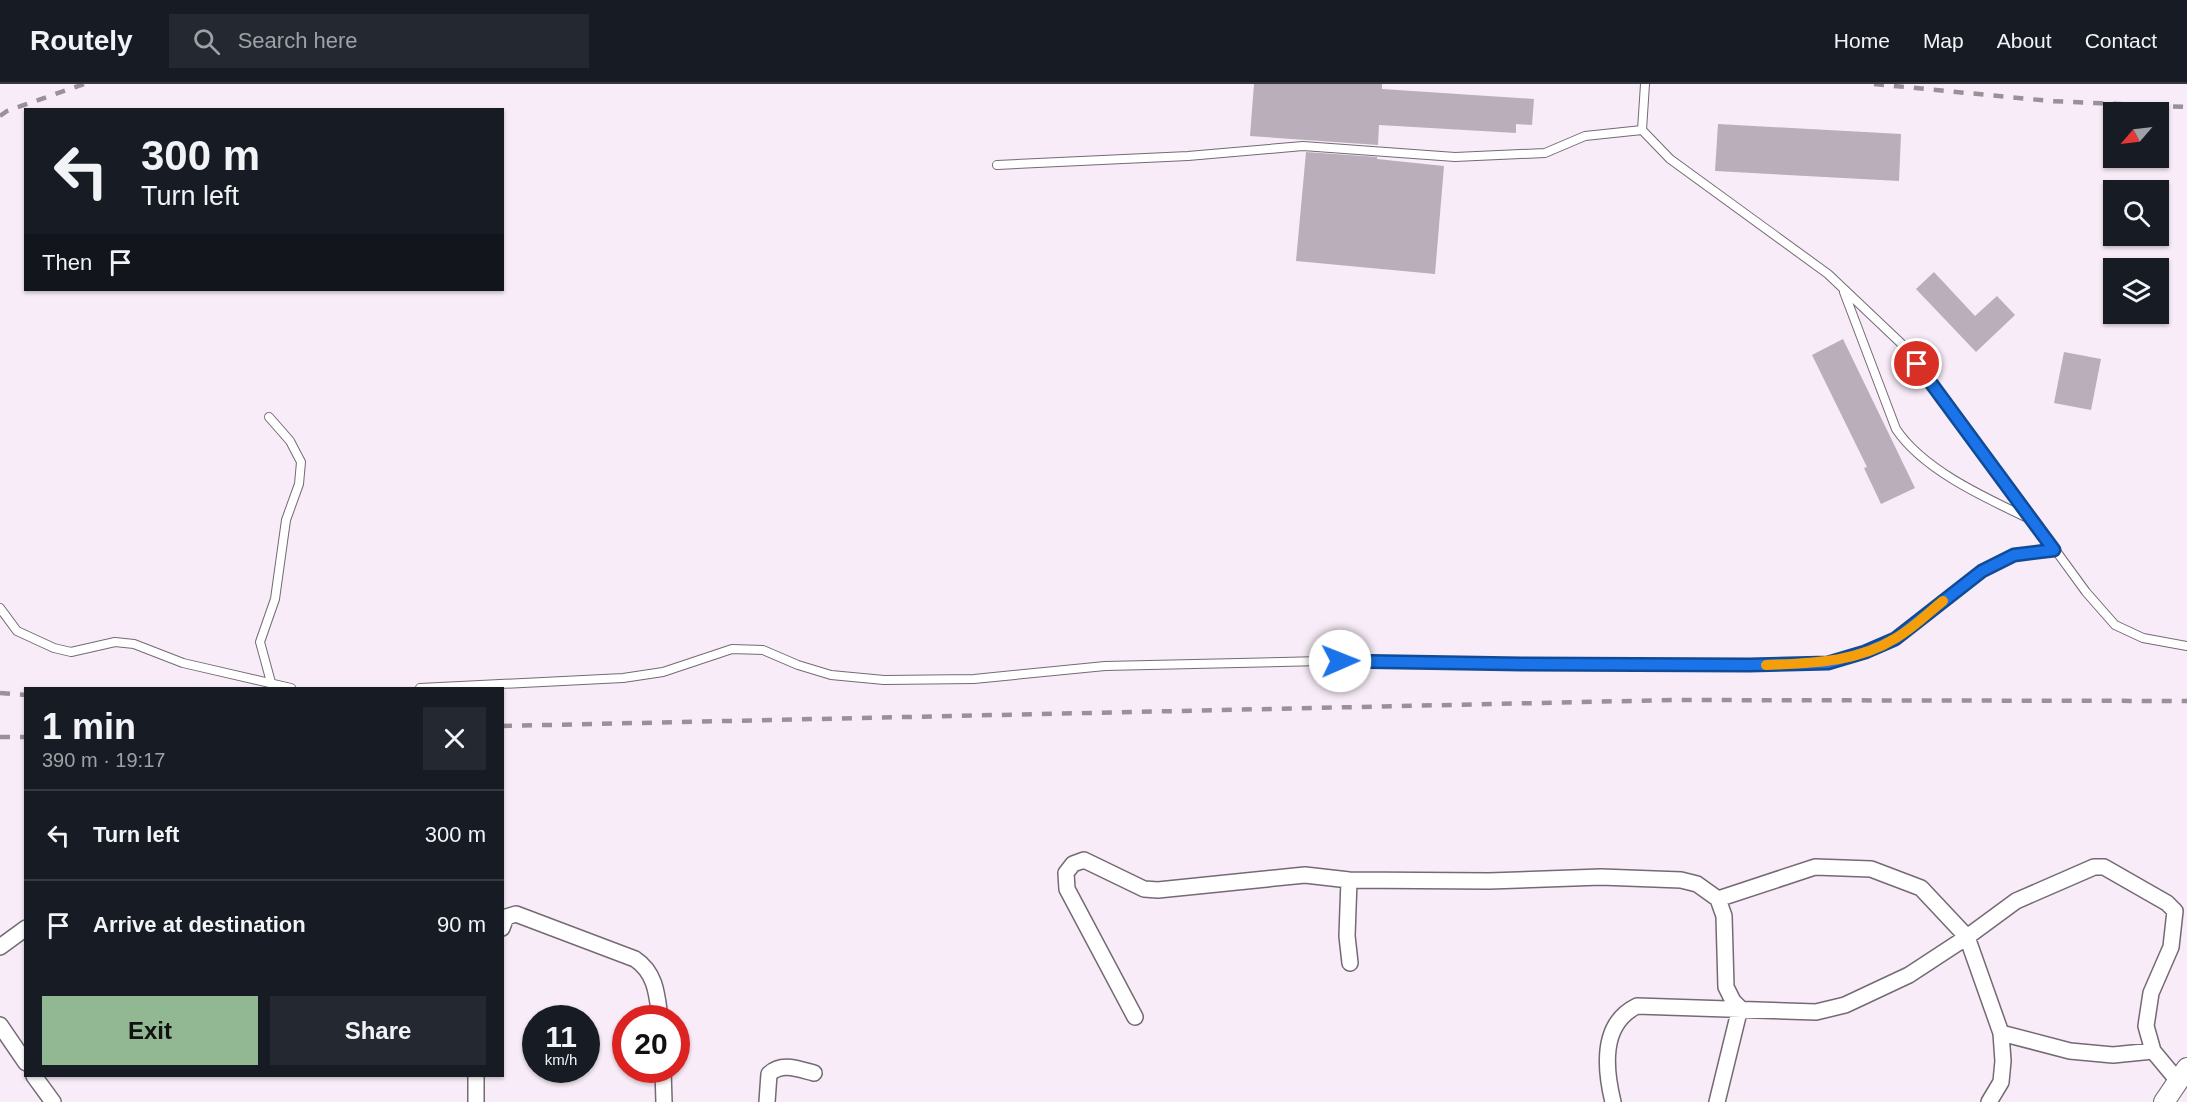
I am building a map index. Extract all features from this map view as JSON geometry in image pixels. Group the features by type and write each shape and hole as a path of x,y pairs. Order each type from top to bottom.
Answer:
{"street":[{"path":"1135,1017 1067,889 1066,873 1073,864 1084,860 1144,889 1158,890 1305,874 1348,880 1489,881 1600,877 1681,880 1697,884 1718,898 1724,916 1726,987 1733,1001 1740,1008"},
{"path":"1718,898 1815,867 1871,869 1921,888 1967,937 2001,1033 2003,1061 2001,1082 1989,1102"},
{"path":"1613,1102 1605,1060 1610,1037 1625,1012 1636,1006 1816,1012 1845,1005 1909,975 2016,901 2094,867 2104,867 2167,903 2175,911 2171,947 2151,993 2146,1026 2153,1051 2182,1075 2164,1102"},
{"path":"1348,880 1347,936 1350,963"},
{"path":"504,922 506,917 516,914 635,959 644,965 656,986 658,1005"},
{"path":"0,947 24,929"},
{"path":"1717,1102 1740,1008"},
{"path":"0,1025 24,1061"},
{"path":"2001,1033 2070,1051 2112,1054 2153,1051"},
{"path":"766,1102 769,1074 774,1069 781,1066 814,1073"},
{"path":"35,1077 53,1102"},
{"path":"472,1078 476,1102"},
{"path":"663,1083 664,1102"}],"lane":[{"path":"1645,84 1642,130 1670,159 1828,274 1906,348 1951,412 2101,612 2115,625 2143,638 2187,645"},
{"path":"997,165 1188,156 1303,146 1455,157 1545,153 1585,136 1642,130"},
{"path":"1843,289 1896,429 1907,446 1973,492 2035,522"},
{"path":"269,417 290,441 301,462 300,484 286,520 275,599 260,642 272,686"},
{"path":"440,687 623,678 663,672 732,649 763,650 798,665 831,675 884,680 974,679 1105,666 1364,660 1511,664 1828,663 1865,652 1895,639 1982,571 2014,555 2054,550"},
{"path":"0,608 17,631 54,648 71,652 116,642 134,644 183,663 282,687"}],"building":[{"path":"1254,84 1382,84 1382,89 1534,99 1532,125 1516,124 1516,133 1379,125 1378,145 1250,136"},
{"path":"1718,124 1901,134 1899,181 1715,171"},
{"path":"1306,152 1377,157 1377,159 1444,166 1435,274 1296,261"},
{"path":"1934,272 1975,316 1997,296 2015,315 1976,352 1916,289"},
{"path":"1843,339 1915,488 1881,504 1864,468 1867,467 1812,355"},
{"path":"2064,352 2101,359 2091,410 2054,403"}],"railway":[{"path":"0,116 7,111 84,84"},
{"path":"1874,84 2050,101 2187,107"},
{"path":"0,693 24,695"},
{"path":"504,726 1673,700 2187,701"},
{"path":"0,737 24,737"}],"slow traffic":[{"path":"1766,665 1828,663 1865,652 1895,639 1943,601"}],"route":[{"path":"1340,661 1749,665 1828,663 1865,652 1895,639 1982,571 2014,555 2054,550 1917,364"}]}
